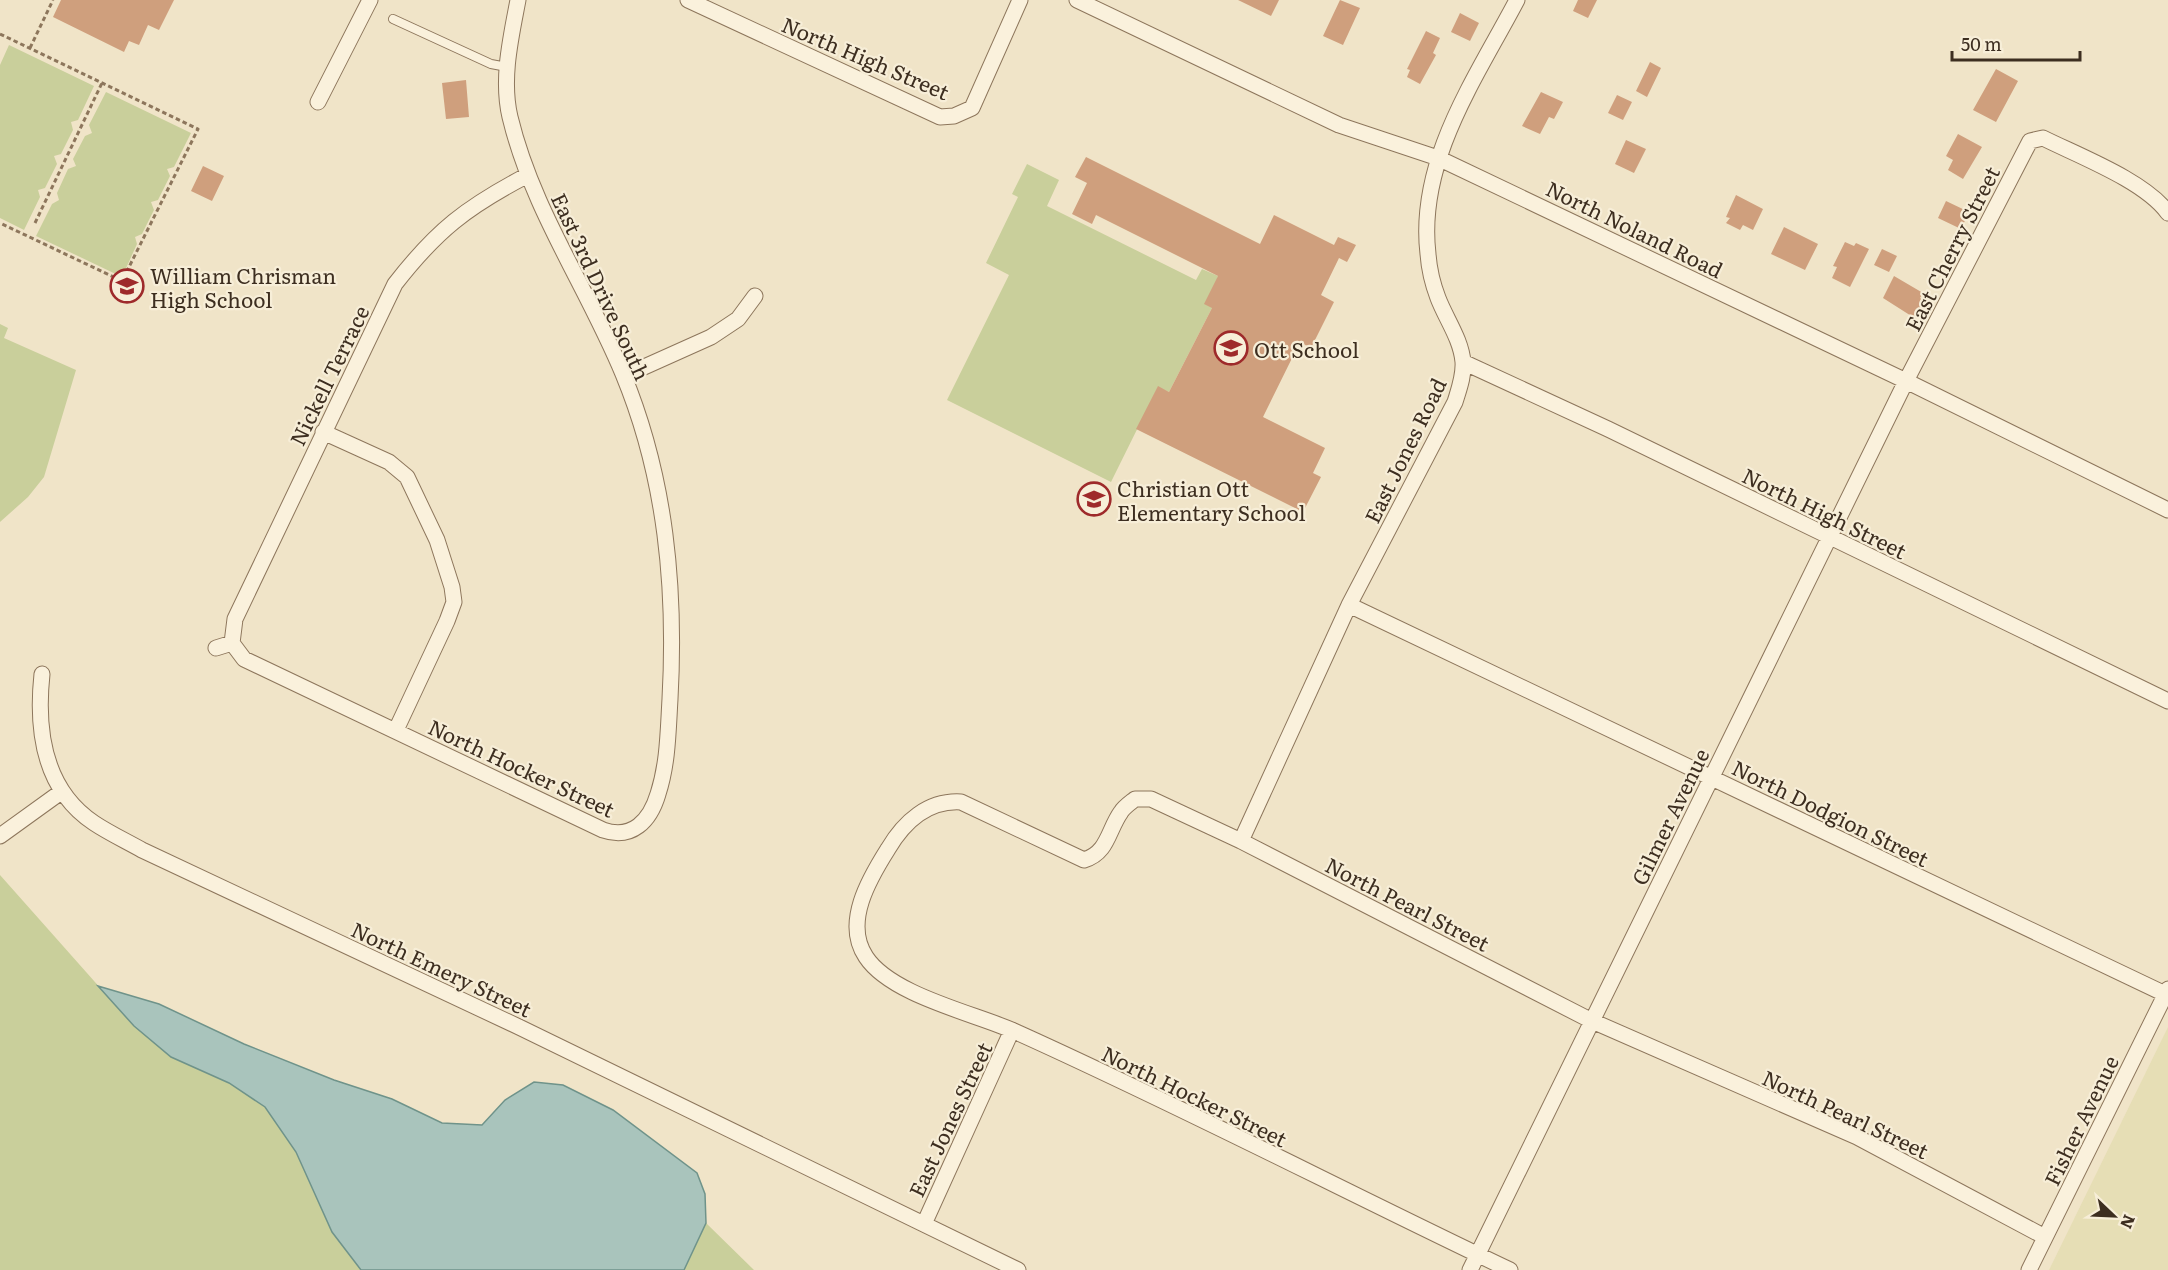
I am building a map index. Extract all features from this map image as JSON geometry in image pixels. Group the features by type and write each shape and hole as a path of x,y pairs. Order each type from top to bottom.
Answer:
{"street":[{"path":"318,102 370,0"},
{"name":"East 3rd Drive South","path":"518,0 507,68 509,114 526,176 591,303 624,376 664,514 673,640 666,767 657,797 647,817 631,831"},
{"name":"North High Street","path":"688,0 940,117 972,108 1020,0"},
{"name":"North Noland Road","path":"1077,0 1339,124 1438,158 1906,381 2168,510"},
{"name":"East Jones Road","path":"1241,841 1349,605 1455,402 1462,378 1463,362 1459,344 1437,297 1428,254 1428,210 1438,158 1451,125 1517,0"},
{"name":"East Cherry Street","path":"1906,381 2030,141 2043,138 2145,189 2160,202 2168,213"},
{"name":"Nickell Terrace","path":"232,643 235,619 395,284 425,246 453,220 484,198 526,176"},
{"path":"624,376 711,337 738,319 755,296"},
{"name":"North High Street","path":"1463,362 1608,429 1828,538 2168,701"},
{"name":"Gilmer Avenue","path":"1470,1270 1906,381"},
{"path":"323,432 389,462 407,477 437,540 452,587 454,602 447,621 396,730"},
{"name":"North Dodgion Street","path":"1349,605 2167,992"},
{"path":"216,648 232,643"},
{"name":"North Hocker Street","path":"232,643 244,659 396,730 510,788 617,835 631,831"},
{"name":"North Emery Street","path":"42,674 38,707 41,742 50,771 62,792 94,823 142,850 519,1026 1018,1270"},
{"path":"0,837 62,792"},
{"name":"North Pearl Street","path":"865,956 856,933 862,898 897,834 925,809 940,803 962,802 1084,860 1095,857 1121,812 1135,799 1151,799 1241,841 1592,1021 1857,1137 2046,1237"},
{"name":"North Hocker Street","path":"865,956 879,972 897,984 1012,1030 1510,1270"},
{"name":"Fisher Avenue","path":"2029,1270 2167,992"},
{"name":"East Jones Street","path":"924,1224 1012,1030"}],"lane":[{"path":"393,19 491,64 507,68"}],"path":[{"path":"30,48 53,0"},
{"path":"0,34 198,129 123,281 0,223"},
{"path":"35,223 102,83"}],"shaded area":[{"path":"2168,1027 2168,1270 2049,1270"}],"green space":[{"path":"9,45 94,86 78,120 71,122 73,130 61,154 54,156 57,164 45,188 38,190 40,197 24,230 0,218 0,65"},
{"path":"106,92 191,133 174,167 167,169 170,176 158,200 151,202 154,210 142,234 135,237 137,244 122,277 36,236 52,204 59,200 57,193 68,169 76,166 73,159 85,136 92,133 89,125"},
{"path":"1027,164 1059,180 1047,206 1196,280 1202,269 1218,276 1212,308 1169,392 1158,387 1111,482 947,400 1009,275 986,263 1018,197 1012,194"},
{"path":"0,324 8,328 4,338 76,370 44,477 28,497 0,522"},
{"path":"0,875 134,1026 171,1057 229,1083 265,1107 296,1152 332,1232 361,1270 0,1270"},
{"path":"706,1223 754,1270 684,1270"}],"water":[{"path":"98,986 159,1004 244,1044 334,1080 392,1099 442,1123 482,1125 505,1100 534,1082 563,1085 613,1110 697,1173 705,1194 706,1223 684,1270 361,1270 332,1232 296,1152 265,1107 229,1083 171,1057 134,1026"}],"building":[{"path":"61,0 174,0 159,30 148,25 139,45 129,41 124,52 53,17"},
{"path":"1238,0 1279,0 1271,16"},
{"path":"1340,0 1360,8 1343,45 1323,36"},
{"path":"1578,0 1597,0 1588,18 1573,11"},
{"path":"1460,13 1479,23 1470,41 1451,32"},
{"path":"1426,31 1440,38 1433,53 1436,55 1420,84 1407,77 1410,70 1407,69"},
{"path":"1650,62 1661,68 1647,97 1636,91"},
{"path":"1996,69 2018,81 1996,122 1973,110"},
{"path":"466,80 469,117 446,119 442,83"},
{"path":"1541,92 1563,102 1554,119 1549,117 1540,134 1522,126"},
{"path":"1617,95 1632,102 1623,120 1608,113"},
{"path":"1958,134 1982,147 1963,179 1948,170 1953,160 1946,156"},
{"path":"1626,140 1646,149 1634,173 1615,164"},
{"name":"Christian Ott Elementary School","path":"1086,157 1260,244 1274,215 1334,245 1338,237 1356,245 1347,262 1339,258 1321,295 1334,302 1311,348 1300,342 1263,417 1325,448 1313,473 1321,477 1303,512 1136,429 1158,386 1169,392 1212,308 1204,304 1218,276 1096,215 1092,224 1072,214 1087,183 1075,177"},
{"path":"203,166 224,176 212,201 191,191"},
{"path":"1736,195 1763,209 1753,230 1743,225 1740,230 1726,223 1730,218 1726,217"},
{"path":"1946,201 1969,212 1961,229 1938,218"},
{"path":"1784,227 1818,244 1805,270 1771,254"},
{"path":"1845,242 1854,246 1856,243 1869,249 1850,287 1832,278 1837,267 1833,266"},
{"path":"1882,249 1897,256 1889,272 1874,265"},
{"path":"1894,276 1923,293 1920,298 1925,301 1916,319 1883,298"}],"place":[{"name":"William Chrisman High School","path":"127,286"},
{"name":"Ott School","path":"1231,348"},
{"name":"Christian Ott Elementary School","path":"1094,499"}]}
